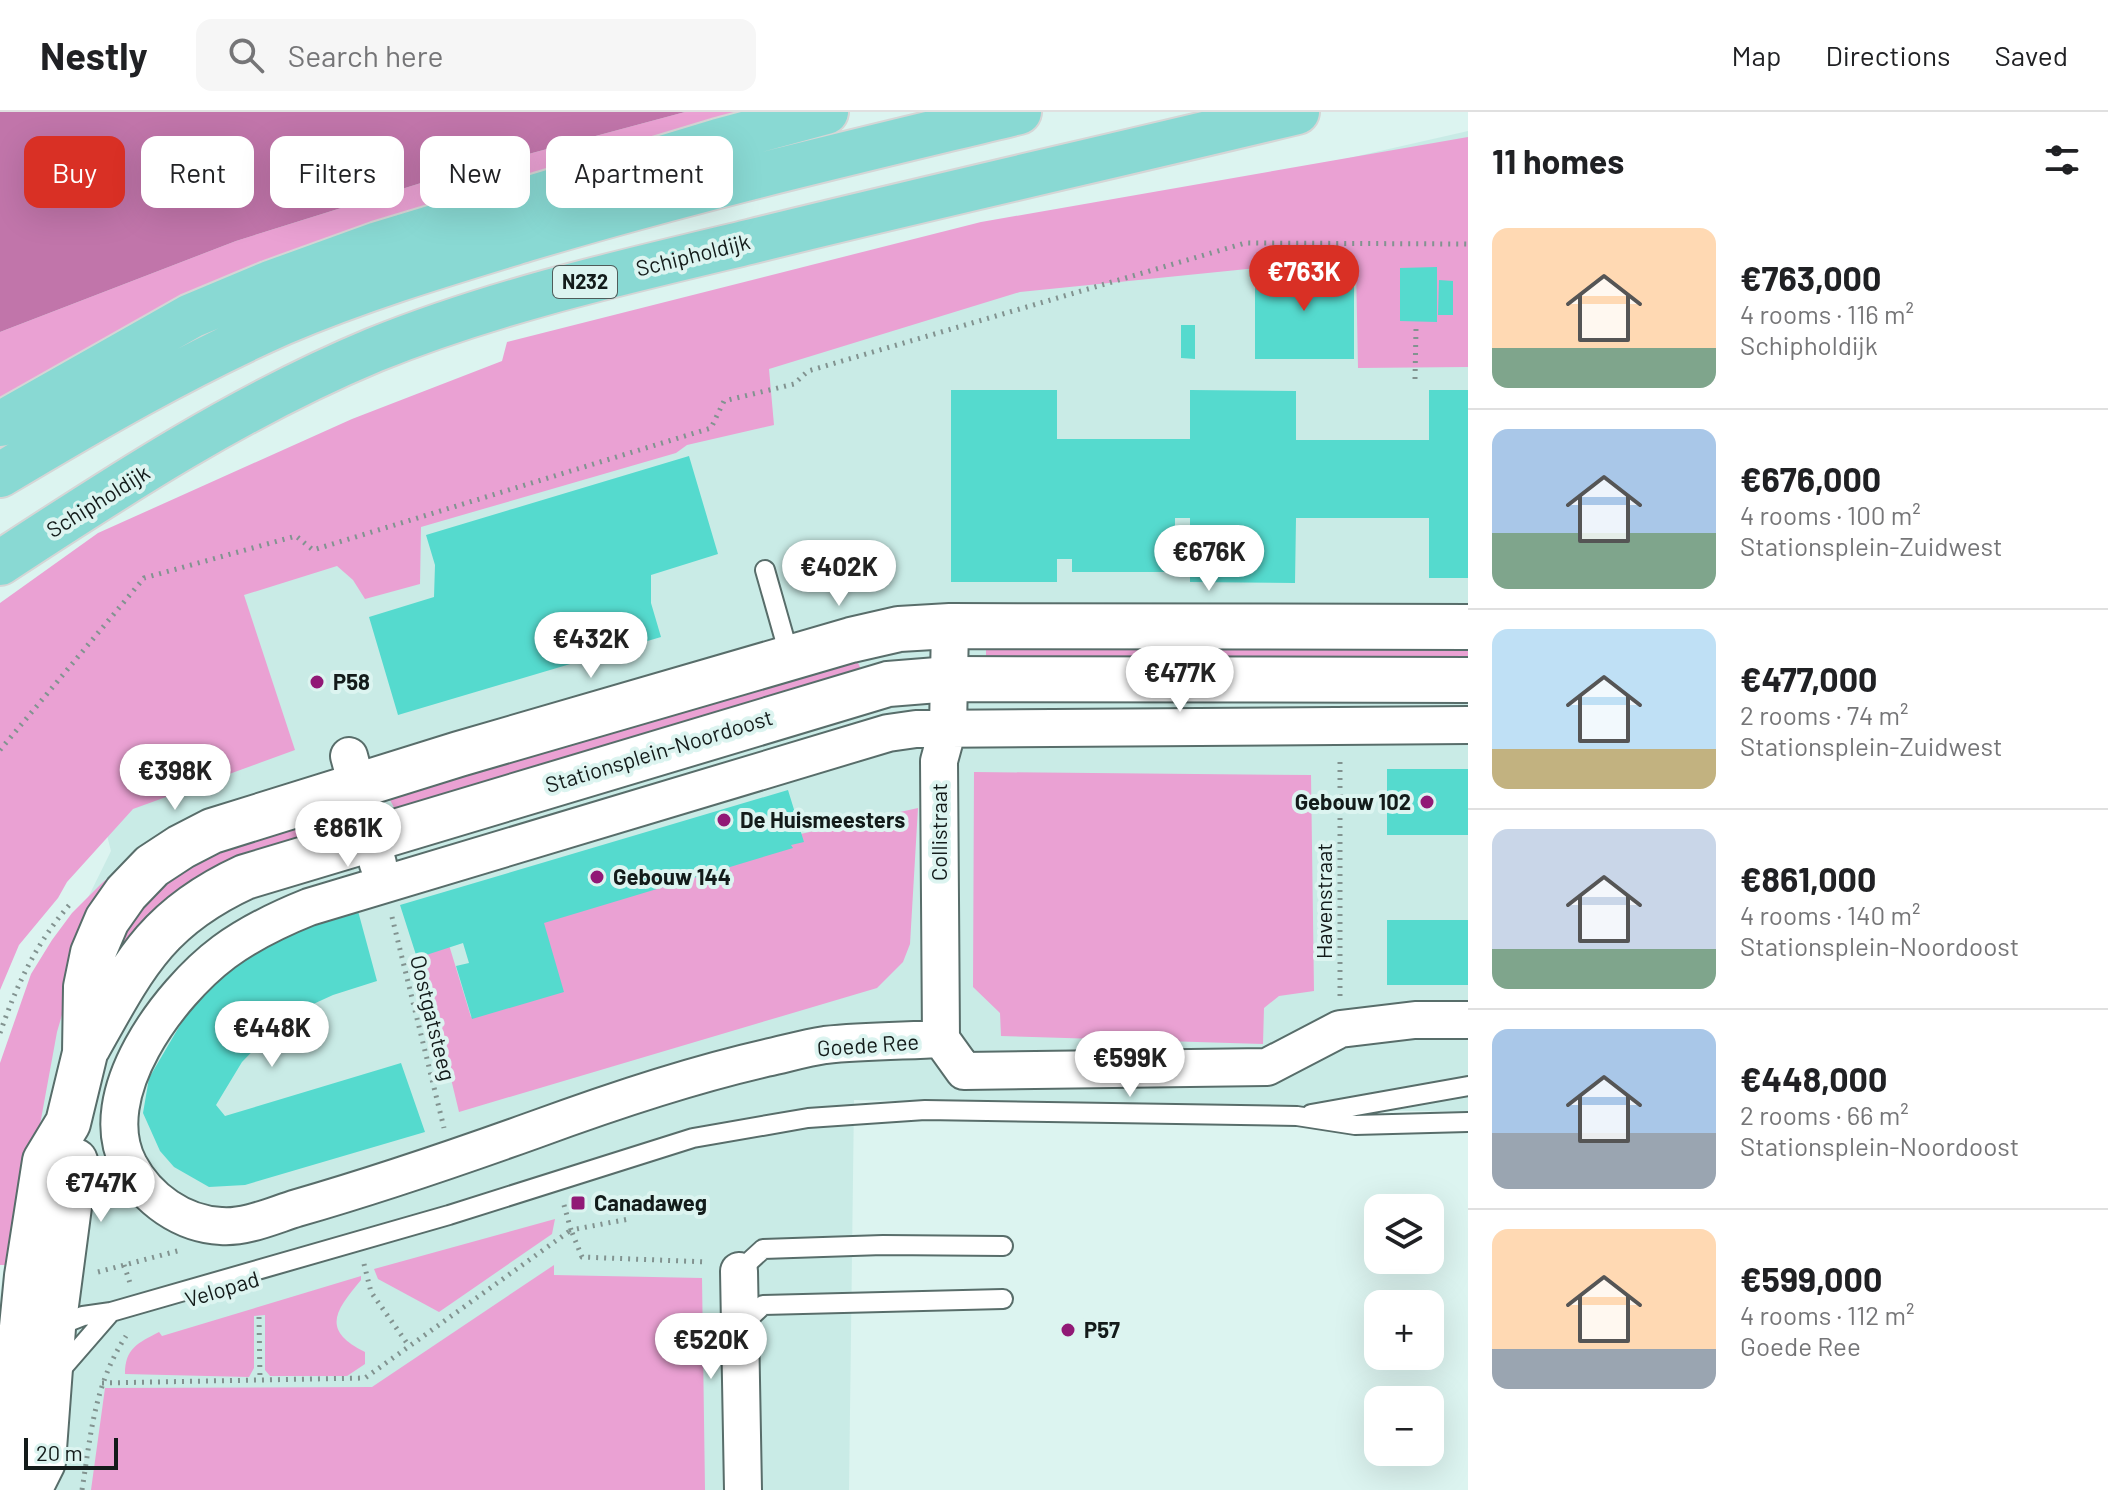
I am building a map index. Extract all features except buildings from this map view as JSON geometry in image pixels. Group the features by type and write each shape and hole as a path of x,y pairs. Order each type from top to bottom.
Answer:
{"main road":[{"path":"0,424 191,316 270,283 378,244 718,141 826,112"},
{"path":"0,475 143,390 284,322 347,297 589,220 756,175 1019,112"},
{"name":"Schipholdijk","path":"0,563 92,502 270,399 375,350 464,318 572,285 1297,112"}],"street":[{"name":"Stationsplein-Noordoost","path":"37,1336 27,1276 45,1161 68,1123 85,1053 86,987 93,953 107,920 126,893 152,866 212,831 353,772 471,751 899,629 950,626 1468,627"},
{"name":"Collistraat","path":"941,1039 939,761 948,728 950,626"},
{"name":"Stationsplein-Noordoost","path":"85,1053 143,953 192,906 245,877 888,684 950,679 1468,680"},
{"path":"452,1159 343,1195 223,1227 167,1209 150,1194 128,1163 118,1125 120,1101 141,1053 177,998 223,953 277,920 309,907 888,733 948,728 1468,725"},
{"path":"353,772 384,885"},
{"name":"Goede Ree","path":"452,1159 701,1073 824,1046 941,1039 964,1071 1267,1067 1340,1029 1415,1020 1468,1020"},
{"name":"Stationsplein-Noordoost","path":"37,1336 60,1274 75,1159 68,1123"},
{"path":"726,1266 740,1327 743,1490"},
{"path":"29,1490 43,1462 49,1383 37,1336"},
{"path":"16,1490 9,1459 37,1336"}],"lane":[{"path":"765,570 790,658"},
{"path":"1297,1116 1468,1086"},
{"path":"37,1336 83,1316 111,1312 356,1241 693,1138 808,1118 925,1110 1297,1116 1355,1125 1468,1122"},
{"path":"726,1266 763,1249 883,1245 1003,1246"},
{"path":"740,1327 763,1305 1003,1299"},
{"path":"49,1383 111,1312"}],"path":[{"path":"0,750 144,578 296,536 313,550 711,428 724,401 794,384 808,371 1245,243 1468,244"},
{"path":"1415,379 1416,329"},
{"name":"Havenstraat","path":"1340,725 1340,1029"},
{"name":"Oostgatsteeg","path":"384,885 452,1159"},
{"path":"60,1274 93,1274 175,1253 195,1241 206,1224"},
{"path":"102,1383 365,1378 571,1230 582,1257 726,1266"},
{"path":"356,1241 371,1292 409,1346"},
{"path":"349,1268 379,1260"},
{"path":"259,1317 260,1380"},
{"path":"82,1490 99,1390 114,1355 126,1337 136,1333"}],"shaded area":[{"path":"0,112 685,112 596,136 546,136 546,149 530,154 530,136 420,136 420,183 404,188 404,136 270,136 270,208 341,208 236,241 0,332"},
{"path":"685,112 778,112 713,136 596,136"},
{"path":"1468,131 1468,1112 854,1100 849,1490 0,1490 0,1295 40,995 111,851 45,593 936,252"},
{"path":"1468,137 1468,367 1358,368 1356,266 1257,268 1020,292 769,369 774,425 687,445 676,453 421,527 420,584 365,599 353,580 337,566 244,595 295,750 133,809 67,882 58,898 19,945 0,990 0,603 98,533 352,419 502,361 507,342 981,222"},
{"path":"546,149 546,198 530,204 530,154"},
{"path":"420,183 420,208 520,208 0,401 0,332 236,241 341,208 404,208 404,188"},
{"path":"1468,642 1468,664 986,659 986,649 990,644"},
{"path":"857,660 861,670 397,813 390,800 392,794"},
{"path":"974,772 1311,775 1314,991 1279,996 1264,1008 1263,1044 1001,1036 1000,1013 973,987"},
{"path":"322,773 318,788 231,817 77,963 57,1032 15,1261 12,1265 0,1265 0,1063 31,974 52,940 72,913 102,883 158,836 232,802"},
{"path":"918,808 910,944 903,962 877,988 459,1112 421,954 449,945 471,1017 554,992 532,919 796,835"},
{"path":"334,811 343,824 341,831 121,961 108,962 120,928 186,859"},
{"path":"555,1219 552,1234 439,1312 378,1279 374,1269"},
{"path":"554,1265 554,1275 702,1278 705,1490 91,1490 105,1388 372,1387"},
{"path":"361,1276 339,1310 337,1319 342,1336 365,1352 365,1364 347,1376 270,1376 265,1370 265,1315 254,1316 254,1368 249,1377 125,1374 130,1352 159,1332 162,1336"}],"place":[{"name":"P58","path":"317,682"},
{"name":"Gebouw 102","path":"1427,802"},
{"name":"De Huismeesters","path":"724,820"},
{"name":"Gebouw 144","path":"597,877"},
{"name":"Canadaweg","path":"578,1203"},
{"name":"P57","path":"1068,1330"}]}
